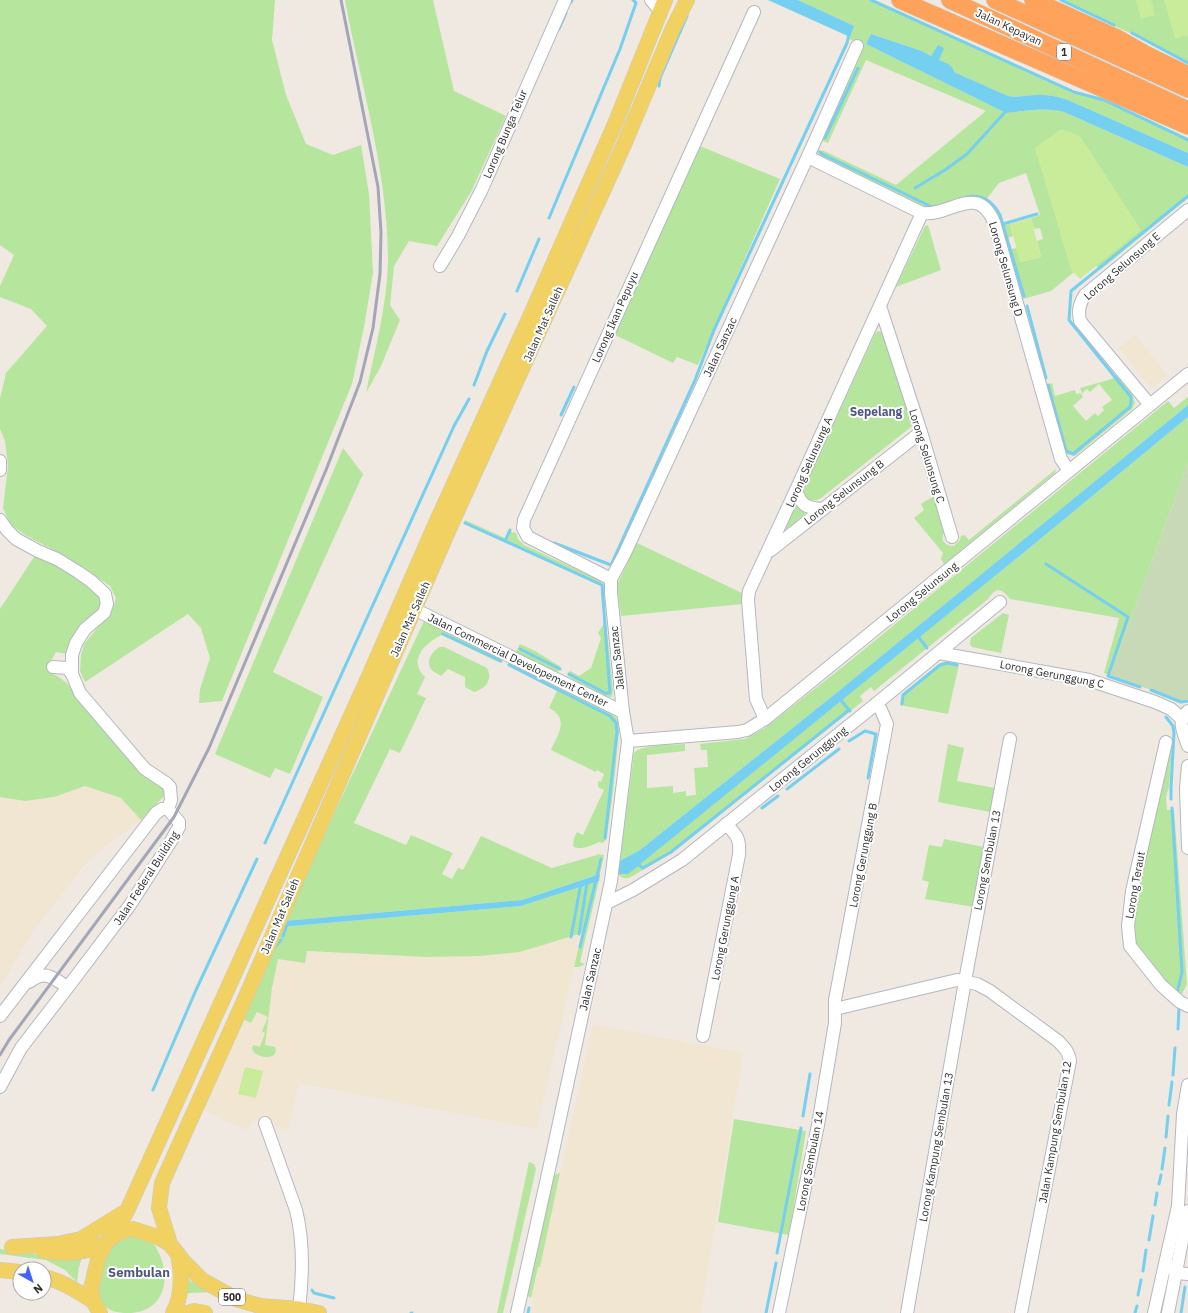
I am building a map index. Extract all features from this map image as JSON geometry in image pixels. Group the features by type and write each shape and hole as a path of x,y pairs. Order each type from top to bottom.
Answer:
{"highway":[{"path":"900,0 1188,126"},
{"name":"Jalan Kepayan","path":"950,0 1183,107"},
{"name":"Jalan Kepayan","path":"995,0 1187,83"},
{"path":"1034,0 1117,38 1147,55 1187,83"}],"main road":[{"name":"Jalan Mat Salleh","path":"172,1313 178,1304 181,1267 159,1208 162,1183 244,1001 414,609 623,147 673,28 687,0"},
{"name":"Jalan Mat Salleh","path":"96,1307 90,1290 95,1266 108,1240 127,1211 369,676 615,124 664,3"},
{"path":"6,1246 58,1244 81,1239 127,1211"},
{"name":"500","path":"6,1246 61,1254 87,1251 123,1231 133,1229 158,1237 174,1249 202,1280 236,1299 260,1306 319,1313"},
{"path":"52,1279 72,1288 96,1307"},
{"name":"500","path":"188,1313 194,1311 205,1313"}],"street":[{"name":"Lorong Bunga Telur","path":"440,266 458,236 482,189 565,0"},
{"path":"651,0 664,3"},
{"name":"Lorong Ikan Pepuyu","path":"611,579 528,537 523,528 524,520 754,12"},
{"name":"Jalan Sanzac","path":"517,1313 611,881 628,741 623,712 611,593 611,579 624,555 808,157 857,46"},
{"name":"Lorong Selunsung D","path":"808,157 922,213 930,214 941,212 959,204 971,202 980,205 989,211 994,222 1061,459 1069,471"},
{"name":"Lorong Selunsung E","path":"1150,405 1080,321 1079,308 1085,295 1188,210"},
{"name":"Lorong Selunsung A","path":"765,719 756,699 748,600 749,591 922,213"},
{"name":"Lorong Selunsung C","path":"880,306 952,537"},
{"name":"Lorong Selunsung","path":"628,741 738,732 747,730 765,719 1188,374"},
{"name":"Lorong Selunsung B","path":"768,552 920,432"},
{"path":"0,461 0,470"},
{"path":"796,490 800,500 808,508 822,509"},
{"path":"0,520 16,539 57,559 91,581 105,594 107,604 104,613 85,629 76,643 72,655 72,674"},
{"name":"Lorong Gerunggung","path":"606,902 633,890 682,860 1000,602"},
{"name":"Jalan Commercial Developement Center","path":"414,609 623,712"},
{"name":"Lorong Gerunggung C","path":"939,653 1089,680 1112,686 1185,715"},
{"path":"0,1016 156,813 162,809 168,809 171,800 170,787 146,769 80,693 72,674 67,668 53,667"},
{"name":"Lorong Gerunggung B","path":"835,1009 887,724 881,710 876,704"},
{"path":"1185,715 1182,729 1186,735 1188,746"},
{"name":"Lorong Sembulan 13","path":"964,981 1010,739"},
{"name":"Lorong Teraut","path":"1166,742 1132,891 1128,926 1130,946 1161,985 1180,1002 1188,1006"},
{"path":"1188,766 1186,788 1188,848"},
{"name":"Jalan Federal Building","path":"0,1087 21,1048 130,905 175,834 179,827 179,822 168,809"},
{"name":"Lorong Gerunggung A","path":"703,1036 739,855 740,841 732,829 726,824"},
{"path":"26,984 39,975 47,975 68,987"},
{"path":"835,1009 957,980 964,981"},
{"name":"Lorong Kampung Sembulan 13","path":"907,1313 964,981"},
{"name":"Jalan Kampung Sembulan 12","path":"964,981 977,984 990,991 1058,1040 1069,1054 1070,1062 1021,1313"},
{"name":"Lorong Sembulan 14","path":"779,1313 818,1125 835,1023 835,1009"},
{"path":"1168,1313 1182,1273 1184,1255 1183,1114 1188,1086"},
{"path":"265,1123 300,1224 302,1288 297,1311"},
{"path":"1154,1313 1165,1263 1183,1208 1184,1175 1188,1171"},
{"path":"1165,1263 1184,1255"},
{"path":"1165,1263 1182,1273"}],"shaded area":[{"path":"1135,335 1168,376 1152,389 1119,348"},
{"path":"60,677 70,685 77,696 164,796 131,828 114,839 87,862 33,931 0,986 0,695"},
{"path":"582,933 537,1129 299,1083 288,1130 253,1119 247,1130 201,1109 271,950 427,957 479,956 520,952"},
{"path":"593,1024 743,1053 701,1313 530,1313 533,1299 531,1298 538,1267 540,1267"}],"green space":[{"path":"0,0 275,0 272,40 286,95 306,144 333,155 361,145 369,194 373,273 352,384 222,701 199,703 200,689 210,658 201,628 188,614 85,682 80,671 81,655 84,644 113,609 116,598 110,586 67,557 25,535 10,524 3,508 8,466 5,441 0,429 0,399 6,373 47,326 31,309 0,297 0,286 14,255 0,245"},
{"path":"345,0 433,0 454,91 506,116 471,192 437,246 409,241 394,266 390,305 400,320 381,366 366,393 380,327 385,294 388,261 387,228 379,162"},
{"path":"798,0 875,0 1032,72 1032,74 1074,91 1105,99 1188,138 1188,153 1068,100 1044,95 1008,96 954,72 939,60 935,50 931,56 922,51 871,34 866,44 1006,113 1028,110 1064,112 1188,167 1188,198 1100,270 1090,259 1051,291 1023,299 1002,226 1010,224 1013,236 1008,238 1011,249 1017,248 1020,262 1041,257 1037,241 1043,239 1040,228 1034,229 1031,218 1040,215 1026,173 999,183 985,201 973,198 944,208 934,209 922,207 819,158 817,154 818,150 824,151 896,185 986,111 866,60 828,143 818,139 861,44 849,39 853,26"},
{"path":"1059,0 1188,0 1188,64 1132,34"},
{"path":"1136,0 1151,0 1155,15 1141,19"},
{"path":"1164,0 1188,0 1188,35 1175,39"},
{"path":"1061,129 1080,136 1141,230 1080,279 1071,270 1035,148"},
{"path":"700,146 780,179 698,365 677,357 673,363 613,334"},
{"path":"1031,218 1041,257 1020,262 1010,224"},
{"path":"928,225 941,270 896,287 925,226"},
{"path":"878,331 884,335 912,424 911,427 821,498 817,500 810,500 804,494 805,486 875,334"},
{"path":"1116,375 1132,394 1135,403 1132,409 1075,456 1067,454 1046,385 1052,383 1055,396 1075,390 1076,394 1082,393 1080,388 1112,379","holes":["1099,384 1112,400 1102,407 1104,410 1098,416 1095,413 1086,421 1073,406 1083,397 1081,394 1087,389 1090,392"]},
{"path":"1188,397 1188,405 835,694 640,850 620,861 634,753 650,746 685,744 685,751 647,755 647,788 673,786 673,793 686,791 686,796 696,795 694,768 708,767 707,750 701,750 700,744 745,739 765,728 845,665 1168,401 1174,408"},
{"path":"1188,417 1188,463 1110,675 1104,673 1119,618 1010,599 1002,591 999,590 994,592 988,599 874,691 871,687 860,696 863,701 672,853 629,878 623,878 618,874 628,873 1027,550"},
{"path":"343,448 363,474 273,672 323,697 290,774 275,768 270,778 215,754"},
{"path":"1188,463 1188,699 1181,701 1110,675"},
{"path":"1056,469 1055,473 944,564 941,559 943,553 914,518 924,510 921,504 935,496 945,531 943,534 943,540 946,544 954,546 960,540 961,536 964,535 969,540"},
{"path":"795,503 802,510 807,512 787,529 785,528"},
{"path":"465,520 505,538 508,531 516,533 518,539 524,545 597,579 604,584 606,594 603,594 613,689 612,697 604,696 567,676 570,671 579,676 591,668 601,638 598,633 604,623 601,586 464,523"},
{"path":"637,543 742,593 742,604 621,616 617,585"},
{"path":"36,554 85,582 94,589 104,604 68,654 56,652 50,663 49,672 61,679 71,688 165,791 164,796 141,820 121,798 85,786 54,797 25,801 0,797 0,609"},
{"path":"1003,613 1009,615 1001,653 972,647 970,644 971,638"},
{"path":"424,621 502,658 500,663 442,635 430,642 425,647 418,658 420,671 425,677 417,694 426,698 400,753 390,749 354,823 406,845 411,835 453,853 442,874 452,879 458,868 463,870 481,836 552,868 597,854 604,855 600,874 522,900 284,921"},
{"path":"520,644 535,651 561,667 559,671 555,672 516,652"},
{"path":"440,647 444,647 487,668 489,672 489,680 485,686 474,692 465,687 465,677 448,669 441,676 433,671 430,668 429,661 434,651"},
{"path":"509,662 610,713 615,716 618,721 619,732 613,793 607,836 606,840 602,843 599,842 582,848 573,846 574,838 577,832 583,835 604,790 598,787 598,781 601,782 604,774 597,770 596,772 551,750 559,733 561,722 555,712 549,708 557,691 507,665"},
{"path":"940,664 959,664 948,714 900,705 903,695"},
{"path":"948,744 964,748 957,781 995,788 990,812 938,802"},
{"path":"1170,746 1172,747 1169,787 1166,797 1167,810 1174,810 1187,984 1182,994 1163,978 1148,962 1137,947 1133,925 1135,898"},
{"path":"944,839 984,847 974,907 925,899 929,882 922,880 929,845 942,847"},
{"path":"599,881 580,962 585,964 579,967 574,967 582,933 520,952 479,956 427,957 307,951 305,963 278,959 272,988 265,1045 275,1047 276,1050 273,1056 266,1057 255,1053 252,1048 254,1045 260,1047 265,1033 262,1031 268,1017 257,1012 251,1023 241,1018 281,927 521,906"},
{"path":"245,1067 263,1071 256,1098 238,1094"},
{"path":"734,1119 806,1131 789,1235 718,1222"},
{"path":"529,1162 534,1164 536,1169 503,1313 497,1313"},
{"path":"560,1173 540,1267 538,1267 531,1298 526,1295 554,1175"},
{"path":"122,1234 150,1239 162,1262 164,1286 160,1297 152,1305 142,1311 124,1313 110,1310 104,1306 95,1290 111,1241"},
{"path":"0,1249 46,1256 83,1254 77,1282 65,1270 52,1263 52,1261 0,1254"},
{"path":"181,1273 192,1282 213,1292 190,1293 176,1296"}],"water":[{"path":"768,0 798,0 854,26 850,37"},
{"path":"871,34 922,51 931,56 938,45 944,48 939,60 951,66 954,72 1008,96 1044,95 1068,100 1188,153 1188,167 1064,112 1028,110 1006,113 866,44"},
{"path":"1188,405 1188,417 1027,550 628,874 618,874 620,861 640,850 835,694"},
{"path":"600,874 599,881 521,906 281,927 284,921 522,900"}],"waterway":[{"path":"549,218 620,49 636,3 633,0"},
{"path":"871,0 1074,92 1104,100 1188,140"},
{"path":"1061,0 1114,25"},
{"path":"559,29 566,13"},
{"path":"659,86 660,78 687,16"},
{"path":"1132,33 1188,63"},
{"path":"554,543 611,565 695,380 714,330 847,43 849,34"},
{"path":"825,138 858,68"},
{"path":"915,188 945,170 967,154 1007,110"},
{"path":"820,152 932,207 935,207"},
{"path":"959,199 972,196 983,198 992,204 996,209 1000,215 1024,296"},
{"path":"1048,385 1066,451 1073,454 1130,407 1131,397 1069,320 1071,291 1188,196"},
{"path":"1003,224 1037,214"},
{"path":"517,291 539,239"},
{"path":"1027,306 1046,378"},
{"path":"474,385 487,351 505,314"},
{"path":"561,415 574,387"},
{"path":"265,843 454,426 469,399"},
{"path":"465,523 602,585 610,693 605,693 569,674"},
{"path":"505,541 510,530"},
{"path":"1046,564 1128,617 1108,676 1140,687"},
{"path":"443,634 501,661"},
{"path":"917,635 927,648"},
{"path":"520,649 560,669"},
{"path":"902,704 903,695 940,665 947,663 957,665"},
{"path":"509,665 610,716 616,723 617,731 605,838"},
{"path":"1151,690 1181,702 1188,701"},
{"path":"839,698 850,711"},
{"path":"636,863 643,868 671,852 849,710"},
{"path":"1166,717 1173,726 1174,733 1171,799"},
{"path":"849,741 865,731 876,734 868,778"},
{"path":"787,789 839,749"},
{"path":"762,808 778,796"},
{"path":"1172,808 1182,972 1177,993"},
{"path":"153,1090 196,990 257,859"},
{"path":"580,947 601,859"},
{"path":"571,937 581,883"},
{"path":"579,934 587,883"},
{"path":"283,936 287,924"},
{"path":"274,948 281,940"},
{"path":"1178,1029 1179,1008"},
{"path":"1173,1075 1175,1048"},
{"path":"803,1116 810,1074"},
{"path":"1169,1105 1172,1082"},
{"path":"1166,1137 1168,1116"},
{"path":"777,1253 801,1128"},
{"path":"1162,1169 1165,1148"},
{"path":"1159,1184 1161,1175"},
{"path":"1155,1205 1157,1193"},
{"path":"1149,1240 1153,1216"},
{"path":"1143,1271 1146,1250"},
{"path":"766,1313 776,1263"},
{"path":"1138,1295 1141,1280"},
{"path":"1181,1313 1185,1287"},
{"path":"312,1290 314,1293 334,1298"},
{"path":"1135,1313 1137,1306"},
{"path":"528,1313 529,1308"}],"railway":[{"path":"0,1055 9,1040 174,817 209,748 326,470 360,382 373,328 380,274 381,232 378,187 341,0"}],"district":[{"name":"Sepelang","path":"876,412"},
{"name":"Sembulan","path":"139,1272"}]}
